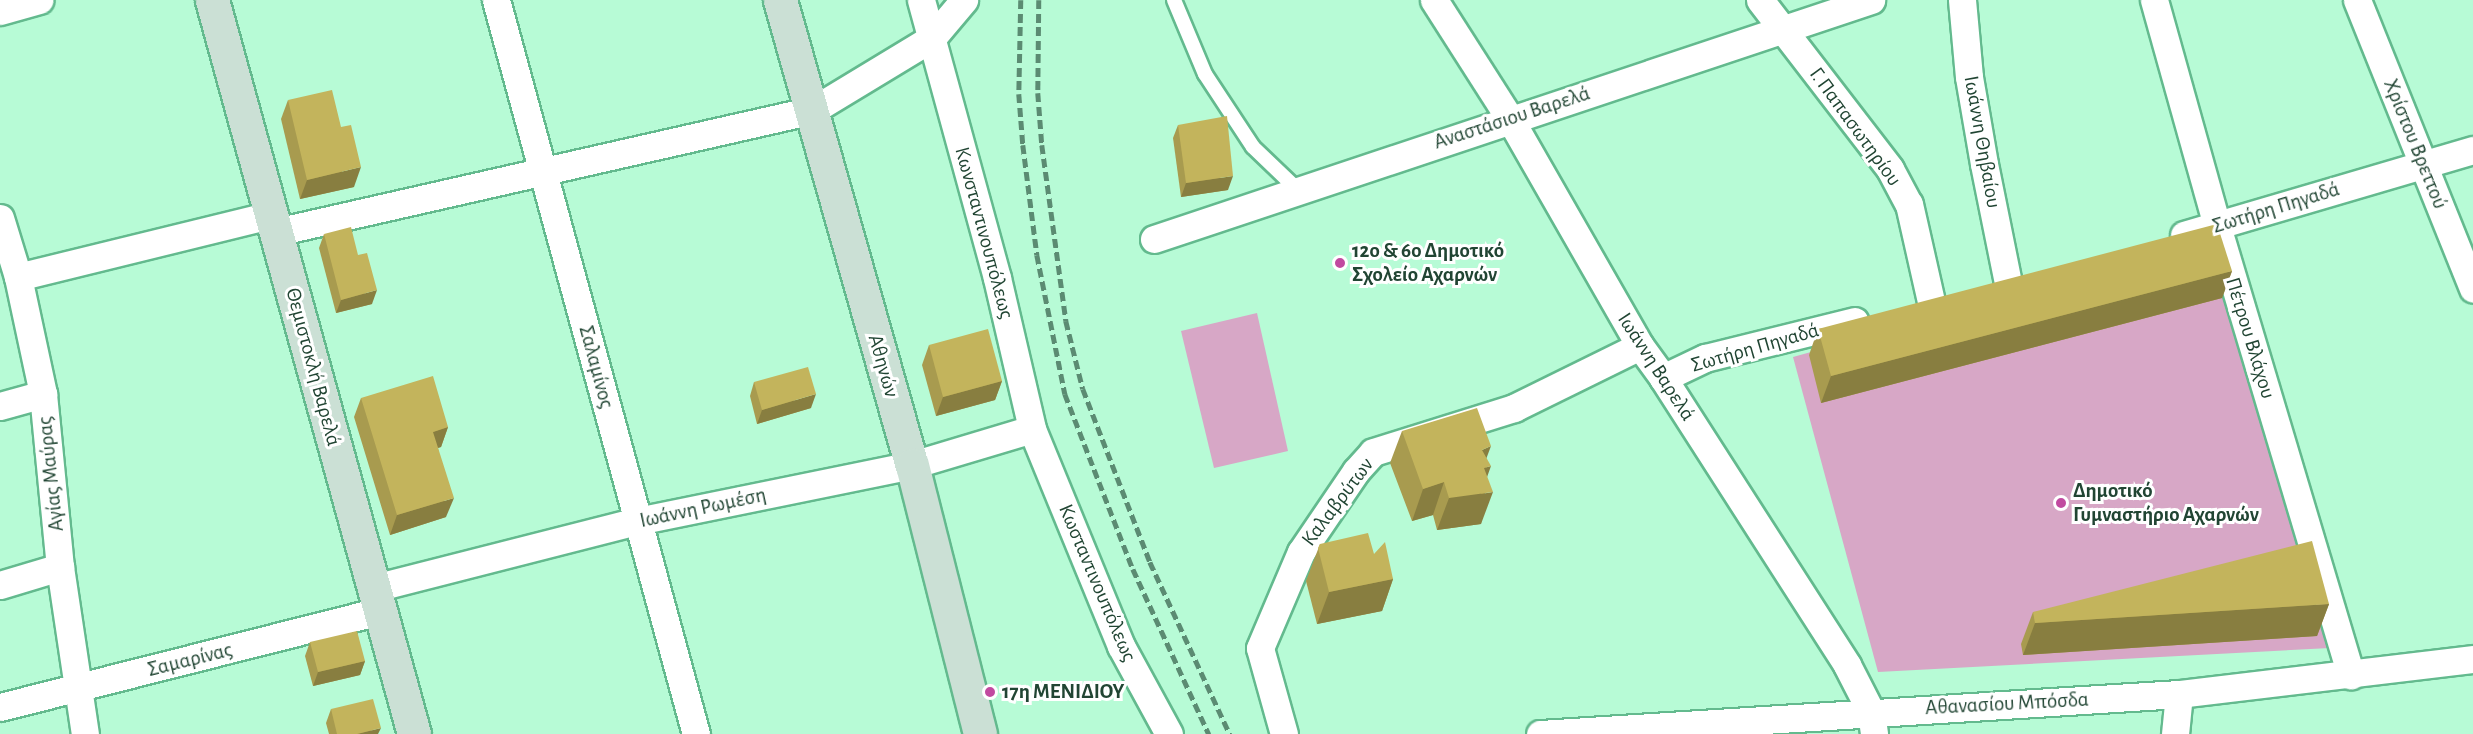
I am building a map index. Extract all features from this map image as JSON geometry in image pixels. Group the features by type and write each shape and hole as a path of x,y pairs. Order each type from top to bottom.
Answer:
{"main road":[{"name":"Θεμιστοκλή Βαρελά","path":"212,0 414,734"},
{"name":"Αθηνών","path":"780,0 912,465 980,734"}],"street":[{"path":"0,11 39,0"},
{"name":"Σαλαμίνος","path":"496,0 696,734"},
{"name":"Κωνσταντινουπόλεως","path":"921,0 998,278 1032,429"},
{"path":"18,277 544,171 813,110 932,38 964,0"},
{"name":"Ιωάννη Βαρελά","path":"1434,0 1510,119 1640,346 1663,378 1847,665 1873,723"},
{"name":"Γ. Παπασωτηρίου","path":"1760,0 1890,169 1909,204 1931,302"},
{"name":"Αναστάσιου Βαρελά","path":"1154,239 1871,0"},
{"name":"Ιωάννη Θηβαίου","path":"1962,0 1969,77 2008,282"},
{"name":"Πέτρου Βλάχου","path":"2154,0 2217,226 2351,675"},
{"name":"Χρίστου Βρεττού","path":"2356,0 2473,289"},
{"name":"Σωτήρη Πηγαδά","path":"2162,241 2473,150"},
{"name":"Αγίας Μαύρας","path":"0,218 18,277 43,394 60,567 85,734"},
{"name":"Σωτήρη Πηγαδά","path":"1663,378 1705,358 1874,316"},
{"name":"Καλαβρύτων","path":"1284,734 1260,648 1301,552 1356,471 1373,452 1514,408 1640,346"},
{"path":"0,406 43,394"},
{"name":"Ιωάννη Ρωμέση","path":"377,600 637,521 912,465 1032,429"},
{"name":"Κωσταντινουπόλεως","path":"1032,429 1121,646 1169,734"},
{"path":"0,585 60,567"},
{"name":"Σαμαρίνας","path":"0,708 77,689 377,600"},
{"name":"Αθανασίου Μπόσδα","path":"1539,734 1873,723 2179,694 2473,659"},
{"path":"2175,734 2179,694"}],"lane":[{"path":"1174,0 1205,74 1253,147 1298,190"}],"shaded area":[{"name":"Δημοτικό Γυμναστήριο Αχαρνών","path":"2218,239 2330,648 1878,672 1793,357"},
{"path":"1257,313 1288,451 1214,468 1181,331"}],"building":[{"path":"332,90 341,127 351,125 361,167 307,180 288,100"},
{"path":"1227,116 1233,176 1186,183 1178,125"},
{"path":"2217,224 2232,271 1831,376 1818,329"},
{"path":"351,227 358,255 367,253 377,290 341,300 324,234"},
{"path":"988,329 1002,381 943,397 929,345"},
{"path":"808,367 816,394 762,410 754,382"},
{"path":"433,376 448,427 433,432 454,498 397,515 361,398"},
{"path":"1477,408 1491,446 1482,450 1491,466 1484,468 1493,492 1449,498 1444,482 1423,489 1402,431"},
{"path":"1368,533 1374,554 1385,542 1393,579 1329,592 1318,548 1320,544"},
{"path":"2312,541 2329,604 2035,623 2033,612"},
{"path":"357,631 365,661 318,672 310,642"},
{"path":"373,699 381,728 357,734 337,734 331,709"}],"railway":[{"path":"1021,0 1019,94 1023,145 1037,255 1065,394 1133,569 1209,734"},
{"path":"1039,0 1038,93 1042,145 1066,321 1083,389 1150,562 1230,734"}],"place":[{"name":"12ο & 6ο Δημοτικό Σχολείο Αχαρνών","path":"1340,263"},
{"name":"Δημοτικό Γυμναστήριο Αχαρνών","path":"2061,503"},
{"name":"17η ΜΕΝΙΔΙΟΥ","path":"990,692"}]}
